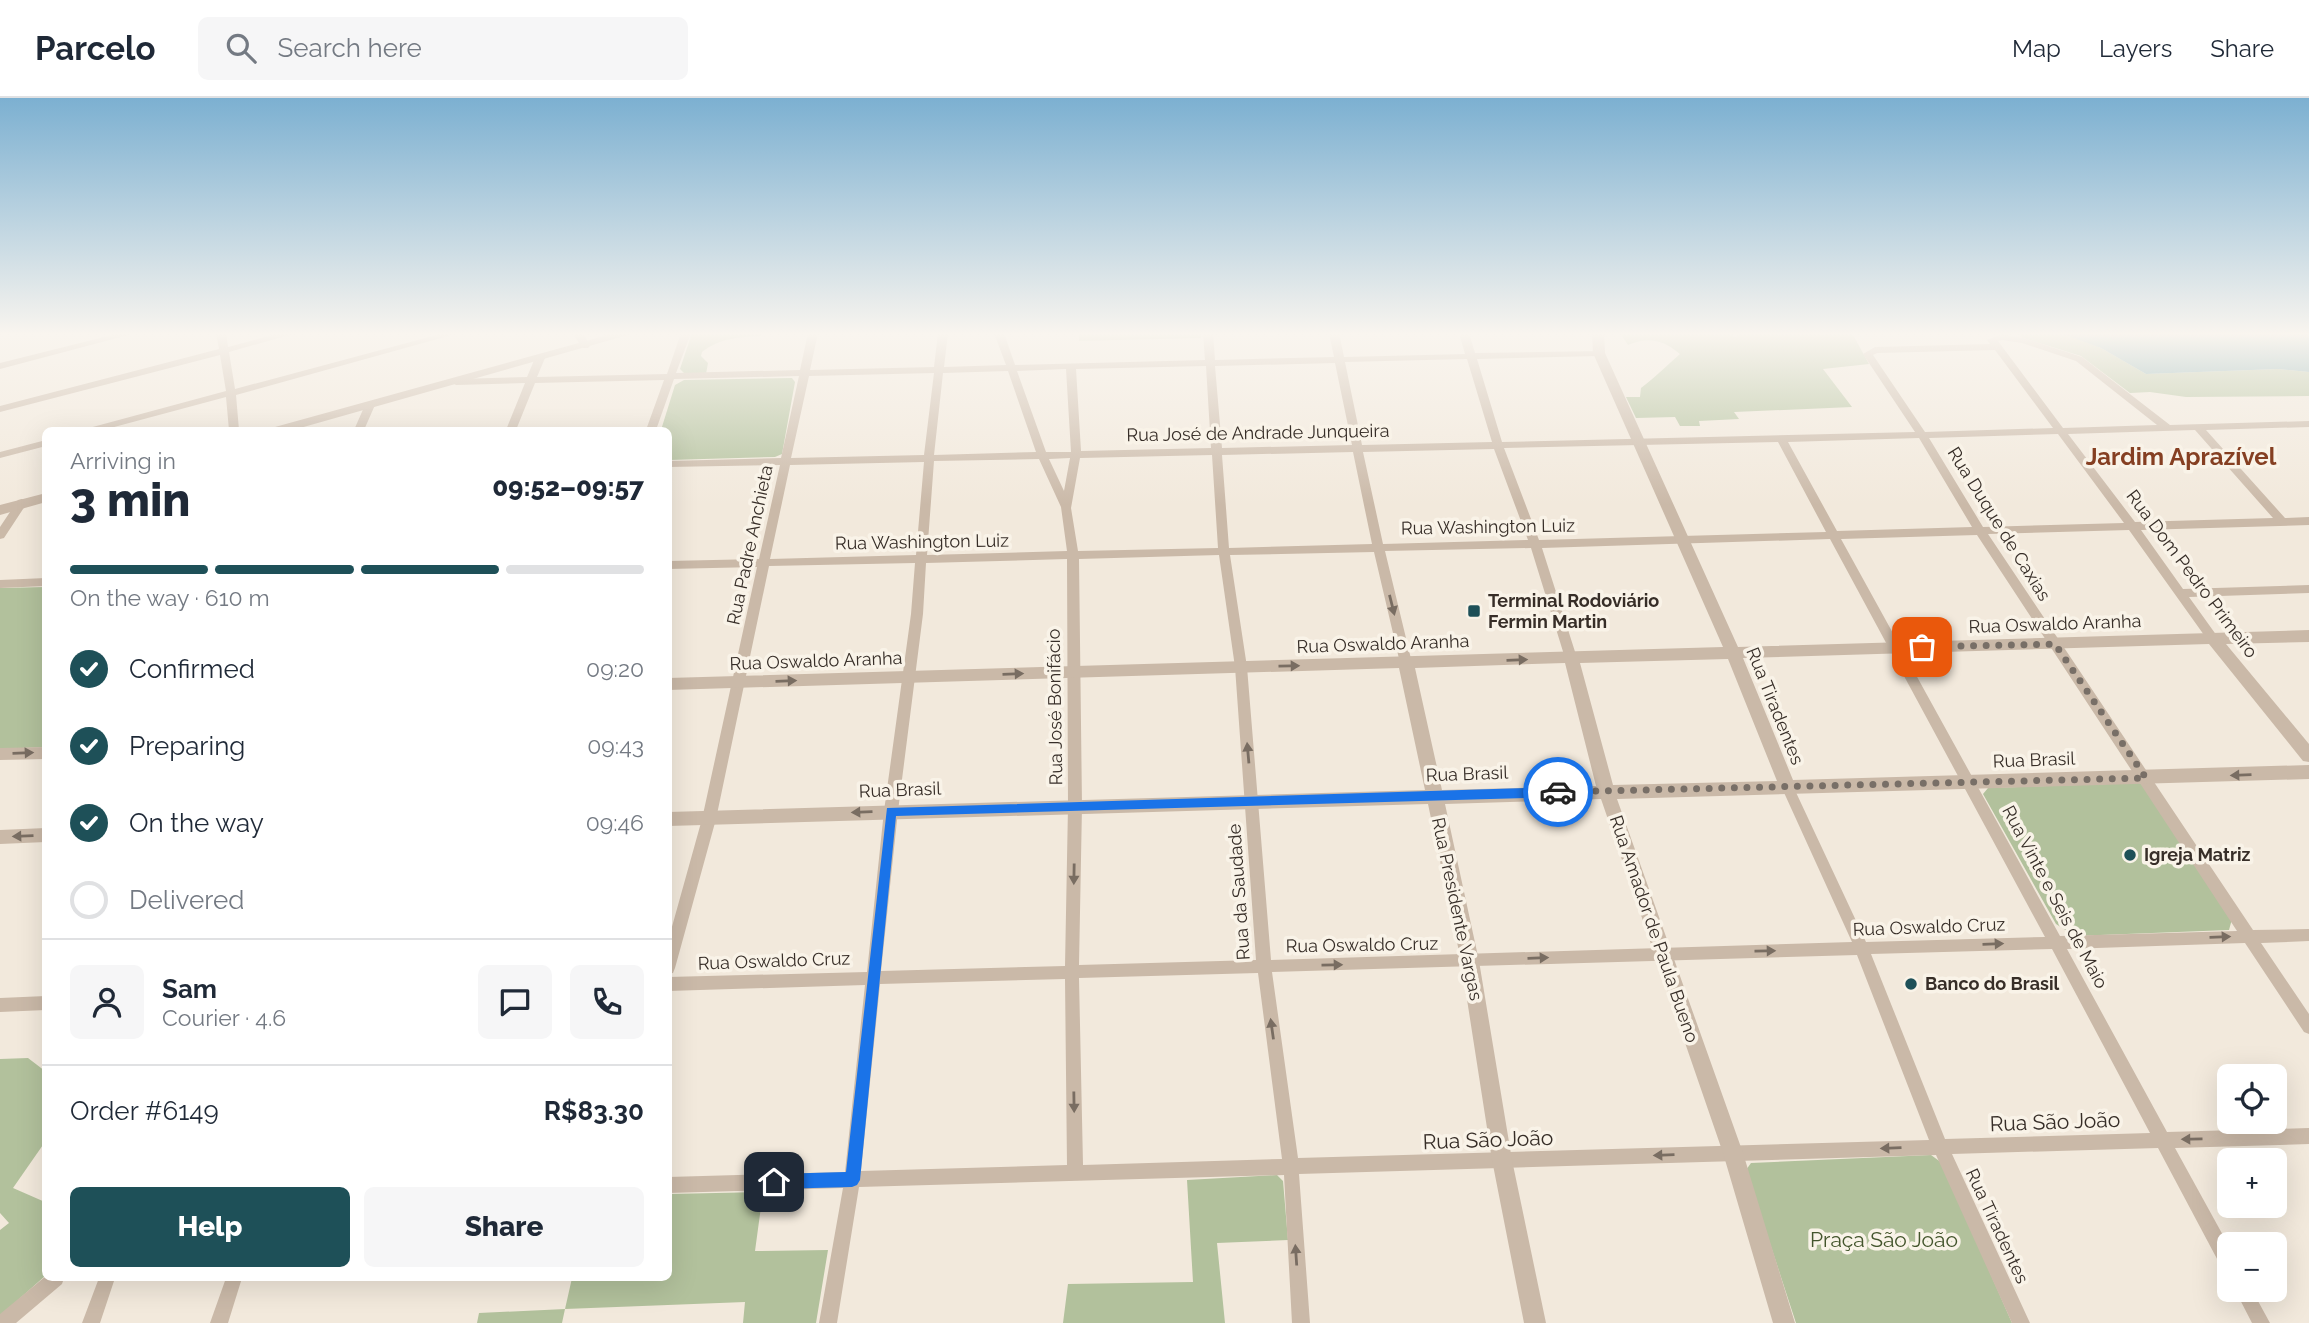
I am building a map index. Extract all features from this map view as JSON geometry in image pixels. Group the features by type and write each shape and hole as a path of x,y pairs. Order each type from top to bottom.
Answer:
{"street":[{"path":"0,409 72,390"},
{"path":"104,427 242,390"},
{"path":"299,427 425,390"},
{"path":"512,427 529,390"},
{"path":"652,427 666,390"},
{"name":"Rua Padre Anchieta","path":"672,953 709,819 801,390"},
{"path":"828,1323 852,1180 891,811 922,561 936,390"},
{"path":"1019,390 1042,455 1066,508"},
{"name":"Rua José Bonifácio","path":"1072,390 1076,454 1066,508 1073,556 1074,1174"},
{"name":"Rua da Saudade","path":"1213,390 1224,550 1241,667 1264,966 1290,1167 1301,1323"},
{"name":"Rua Presidente Vargas","path":"1347,390 1378,547 1406,663 1470,961 1502,1160 1535,1323"},
{"name":"Rua Amador de Paula Bueno","path":"1481,390 1498,446 1535,544 1572,658 1606,791 1732,1153 1784,1323"},
{"name":"Rua Tiradentes","path":"1616,390 1733,653 1787,786 1862,949 1940,1147 2021,1323"},
{"name":"Rua Duque de Caxias","path":"1892,390 1980,531 2309,1027"},
{"name":"Rua Dom Pedro Primeiro","path":"2028,390 2133,527 2213,639 2309,757"},
{"path":"2119,390 2166,427"},
{"path":"231,393 233,427"},
{"path":"360,427 370,405"},
{"name":"Rua José de Andrade Junqueira","path":"672,464 1498,446 2309,424"},
{"path":"2197,426 2282,522"},
{"name":"Rua Vinte e Seis de Maio","path":"1782,439 2217,1242"},
{"path":"0,455 42,444"},
{"path":"0,510 42,498"},
{"path":"0,535 22,503"},
{"name":"Rua Washington Luiz","path":"672,565 922,561 1224,550 1535,544 2309,521"},
{"path":"0,583 42,581"},
{"path":"2179,593 2309,589"},
{"name":"Rua Oswaldo Aranha","path":"672,684 2309,636"},
{"path":"0,754 42,752"},
{"name":"Rua Brasil","path":"672,819 2309,772"},
{"path":"0,837 42,835"},
{"name":"Rua Oswaldo Cruz","path":"672,984 2309,935"},
{"path":"0,1004 42,1003"},
{"name":"Rua São João","path":"672,1185 2309,1136"},
{"path":"3,1323 52,1281"},
{"path":"91,1323 106,1281"},
{"path":"219,1323 233,1281"},
{"path":"2250,1302 2261,1323"}],"green space":[{"path":"673,390 794,390 782,454 775,457 672,460 672,427 662,427"},
{"path":"1641,390 1839,390 1852,407 1734,412 1739,419 1699,421 1700,426 1680,426 1675,417 1636,418 1626,397 1640,397"},
{"path":"2126,390 2309,390 2309,396 2186,397 2150,392 2130,393"},
{"path":"42,587 42,747 0,749 0,588"},
{"path":"2139,783 2148,788 2232,919 2229,930 2075,936 2056,924 1983,794 1988,788"},
{"path":"28,1058 42,1069 42,1146 13,1188 42,1201 42,1279 0,1316 0,1230 9,1223 0,1213 0,1059"},
{"name":"Praça São João","path":"1931,1155 1942,1163 2012,1323 1796,1323 1746,1170 1751,1163"},
{"path":"1277,1175 1283,1181 1288,1240 1217,1243 1225,1323 1063,1323 1068,1284 1193,1282 1187,1180"},
{"path":"763,1192 755,1251 828,1250 816,1323 743,1323 745,1302 565,1309 571,1281 672,1281 672,1194"},
{"path":"565,1309 562,1323 477,1323 479,1313"}],"way so far":[{"path":"1558,792 2146,778 2055,644 1922,647"}],"place":[{"name":"Terminal Rodoviário Fermin Martin","path":"1474,611"},
{"name":"Igreja Matriz","path":"2130,855"},
{"name":"Banco do Brasil","path":"1911,984"}],"district":[{"name":"Jardim Aprazível","path":"2181,457"}],"route":[{"path":"774,1182 852,1180 891,811 1558,792"}]}
